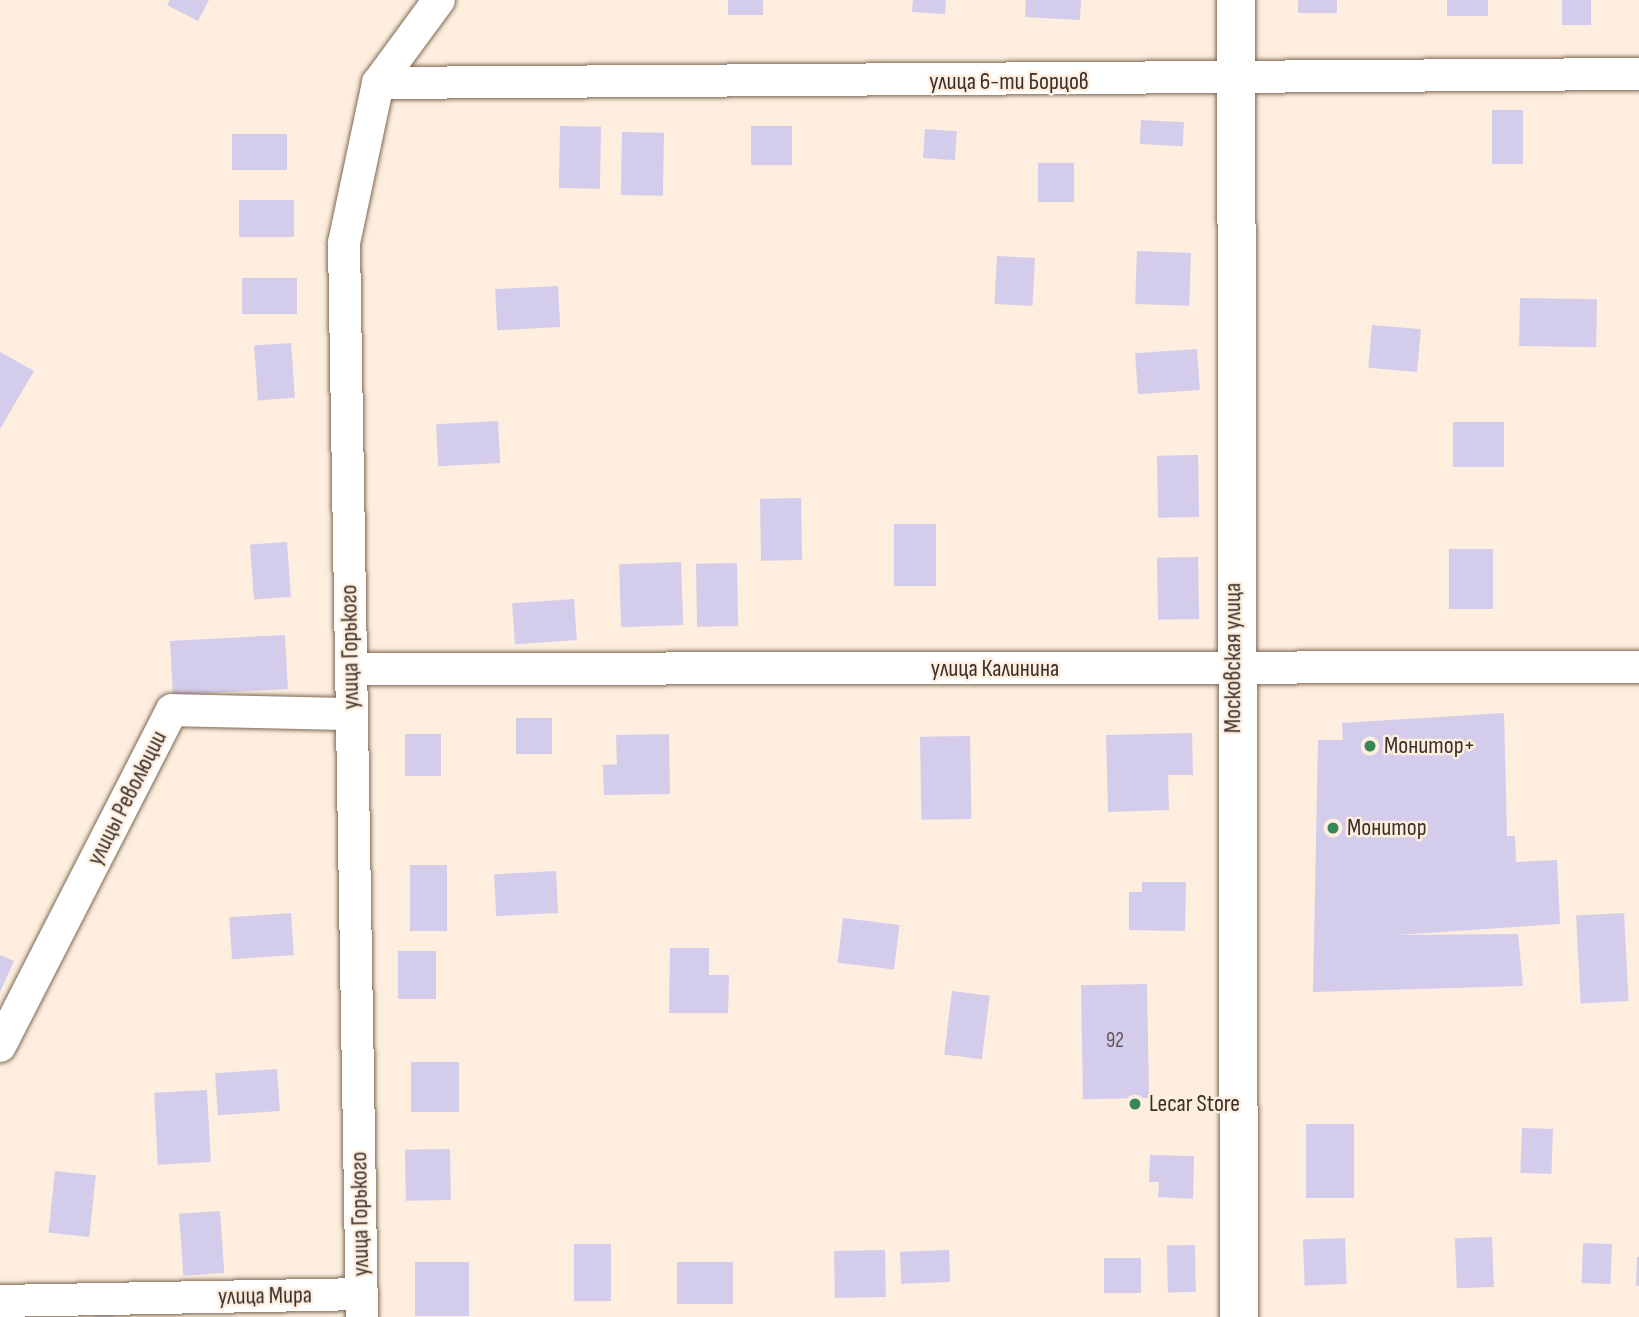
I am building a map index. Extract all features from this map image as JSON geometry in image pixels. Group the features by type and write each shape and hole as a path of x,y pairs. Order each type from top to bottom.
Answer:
{"street":[{"name":"улица Горького","path":"361,1305 344,243 378,83 439,0"},
{"name":"Московская улица","path":"1236,0 1233,82 1233,670 1239,1317"},
{"name":"улица 6-ти Борцов","path":"378,83 1233,82 1639,74"},
{"name":"улица Калинина","path":"351,669 1233,670 1639,667"},
{"name":"улицы Революции","path":"0,1046 172,710 351,714"},
{"name":"улица Мира","path":"0,1301 361,1305"}],"building":[{"path":"170,0 209,0 198,21 167,5"},
{"path":"728,0 763,0 763,15 728,15"},
{"path":"913,0 946,0 945,14 912,12"},
{"path":"1026,0 1081,0 1080,20 1025,17"},
{"path":"1298,0 1337,0 1337,13 1298,13"},
{"path":"1447,0 1488,0 1488,16 1447,16"},
{"path":"1562,0 1591,0 1591,25 1562,25"},
{"path":"1492,110 1523,110 1523,164 1492,164"},
{"path":"1141,120 1184,122 1183,146 1140,144"},
{"path":"560,126 601,127 600,189 559,188"},
{"path":"751,126 792,126 792,165 751,165"},
{"path":"925,129 957,131 955,160 923,158"},
{"path":"622,132 664,133 663,196 621,195"},
{"path":"232,134 287,134 287,170 232,170"},
{"path":"1038,163 1074,163 1074,202 1038,202"},
{"path":"239,200 294,200 294,237 239,237"},
{"path":"1137,251 1191,253 1189,306 1135,304"},
{"path":"997,256 1035,258 1032,306 994,304"},
{"path":"242,278 297,278 297,314 242,314"},
{"path":"558,286 560,327 497,330 495,289"},
{"path":"1520,298 1597,299 1596,347 1519,346"},
{"path":"1372,325 1421,329 1417,372 1368,368"},
{"path":"291,343 295,398 258,400 254,346"},
{"path":"1197,349 1200,390 1138,394 1135,353"},
{"path":"0,352 34,371 0,429"},
{"path":"498,421 500,463 438,466 436,424"},
{"path":"1453,422 1504,422 1504,467 1453,467"},
{"path":"1198,455 1199,517 1158,518 1157,456"},
{"path":"801,498 802,560 761,561 760,499"},
{"path":"894,524 936,524 936,586 894,586"},
{"path":"287,542 291,597 254,599 250,545"},
{"path":"1449,549 1493,549 1493,609 1449,609"},
{"path":"1198,557 1199,619 1158,620 1157,558"},
{"path":"681,562 683,625 621,627 619,564"},
{"path":"737,563 738,626 697,627 696,564"},
{"path":"574,599 577,640 515,644 512,603"},
{"path":"285,635 288,689 173,695 170,641"},
{"path":"1504,713 1507,836 1515,836 1516,862 1557,860 1560,924 1398,935 1518,934 1523,986 1313,992 1318,740 1343,740 1342,723"},
{"path":"516,718 552,718 552,754 516,754"},
{"path":"1192,733 1193,775 1168,775 1169,810 1108,812 1106,735"},
{"path":"405,734 441,734 441,776 405,776"},
{"path":"669,734 670,794 604,795 603,765 617,764 616,735"},
{"path":"970,736 971,819 921,820 920,737"},
{"path":"410,865 447,865 447,931 410,931"},
{"path":"556,871 558,913 496,916 494,874"},
{"path":"1142,882 1186,882 1185,931 1129,930 1129,892 1142,892"},
{"path":"291,913 294,955 232,959 229,917"},
{"path":"1624,913 1629,1001 1581,1003 1576,916"},
{"path":"843,918 900,925 894,970 838,963"},
{"path":"670,948 709,948 709,975 729,975 728,1013 669,1013"},
{"path":"398,951 436,951 436,999 398,999"},
{"path":"0,955 14,961 0,992"},
{"path":"1147,984 1149,1098 1083,1099 1081,985"},
{"path":"952,991 990,996 982,1059 944,1055"},
{"path":"411,1062 459,1062 459,1112 411,1112"},
{"path":"277,1069 280,1111 218,1115 215,1073"},
{"path":"207,1090 211,1162 158,1165 154,1093"},
{"path":"1306,1124 1354,1124 1354,1198 1306,1198"},
{"path":"1522,1128 1553,1129 1551,1174 1520,1173"},
{"path":"450,1149 451,1200 406,1201 405,1150"},
{"path":"1150,1155 1194,1156 1193,1199 1158,1197 1159,1182 1149,1182"},
{"path":"55,1171 96,1175 89,1237 49,1233"},
{"path":"220,1211 224,1273 183,1276 179,1214"},
{"path":"1492,1237 1494,1287 1457,1288 1455,1238"},
{"path":"1345,1238 1347,1284 1305,1285 1303,1239"},
{"path":"1583,1243 1612,1244 1611,1284 1582,1283"},
{"path":"574,1244 611,1244 611,1301 574,1301"},
{"path":"1167,1245 1195,1245 1196,1292 1168,1292"},
{"path":"885,1250 886,1297 835,1298 834,1251"},
{"path":"949,1250 950,1282 901,1284 900,1252"},
{"path":"1639,1257 1639,1286 1636,1286"},
{"path":"1104,1258 1141,1258 1141,1293 1104,1293"},
{"path":"415,1262 469,1262 469,1316 415,1316"},
{"path":"677,1262 733,1262 733,1304 677,1304"},
{"path":"94,1307 115,1308 115,1317 93,1317"}],"place":[{"name":"Монитор+","path":"1370,746"},
{"name":"Монитор","path":"1333,828"},
{"name":"Lecar Store","path":"1135,1104"}]}
